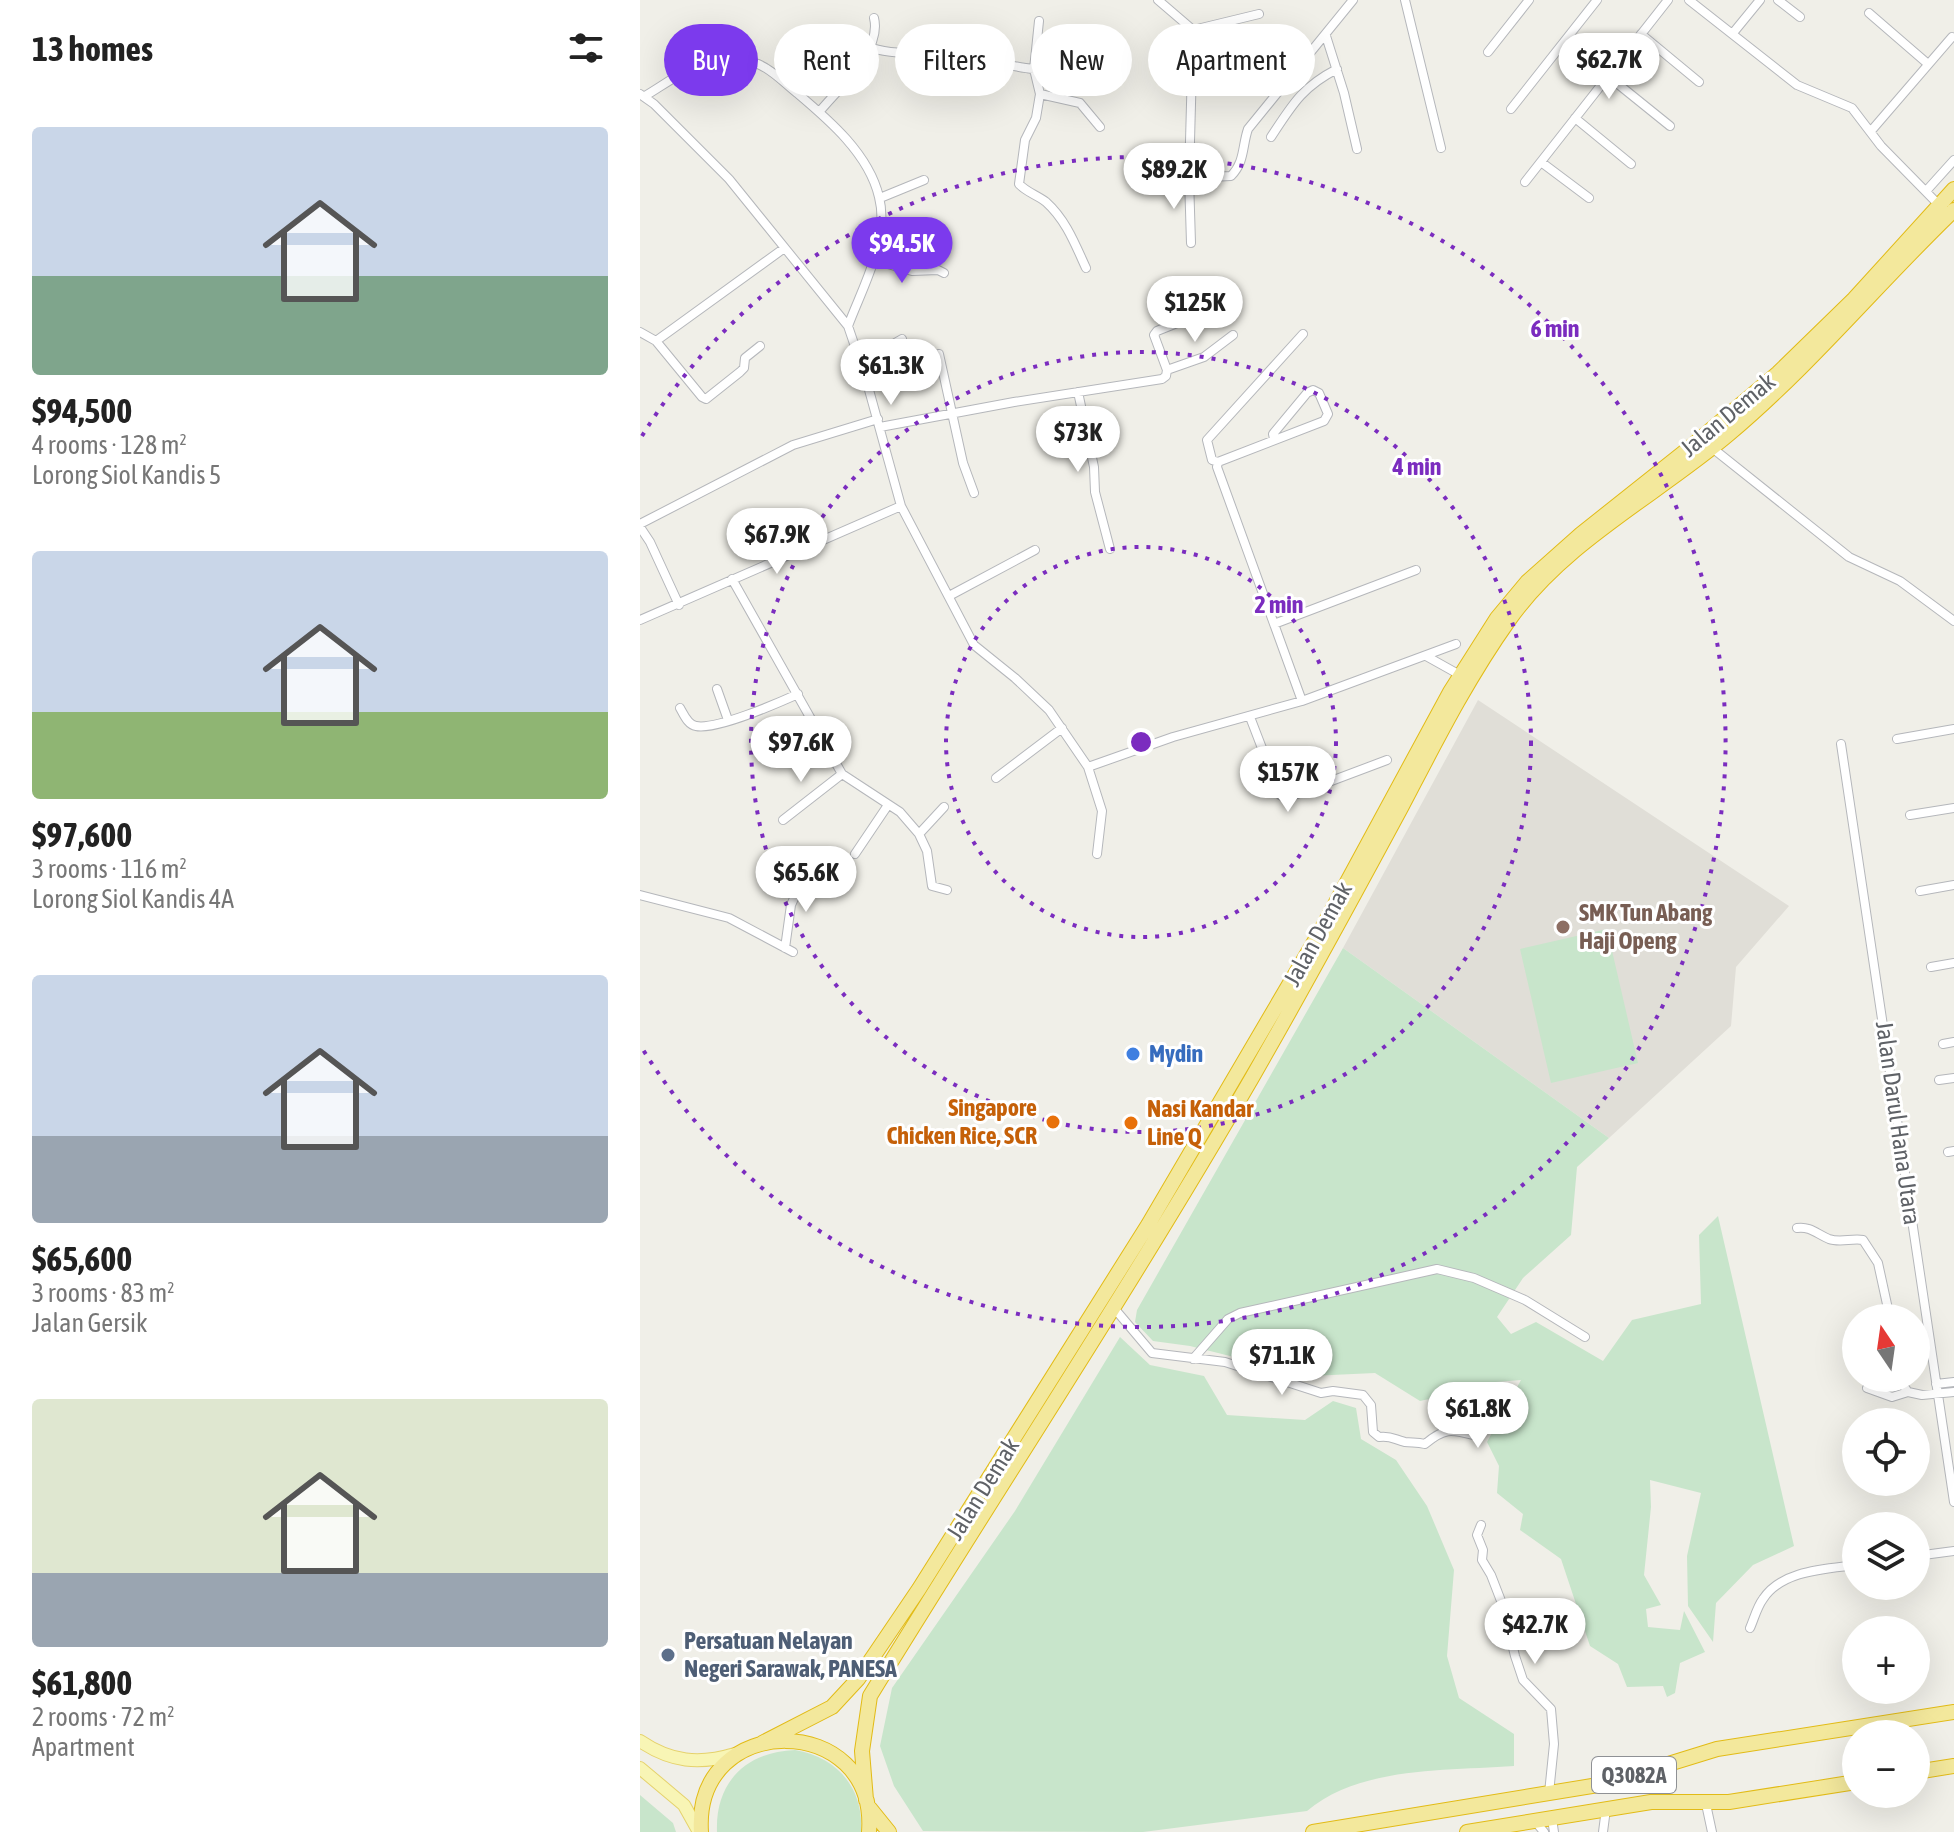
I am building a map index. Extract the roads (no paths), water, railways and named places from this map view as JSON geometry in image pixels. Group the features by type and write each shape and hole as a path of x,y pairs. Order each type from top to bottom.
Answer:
{"highway":[{"name":"Jalan Demak","path":"869,1832 862,1751 870,1696 1114,1308 1253,1076 1459,699 1510,618 1586,542 1776,394 1814,357 1947,208 1954,189"},
{"name":"Jalan Demak","path":"741,1752 832,1707 858,1679 919,1589 1148,1225 1320,932 1460,675 1497,618 1527,582 1587,528 1778,373 1947,208"},
{"name":"Q3082A","path":"1313,1832 1604,1784 1717,1749 1954,1712"},
{"path":"762,1743 798,1740 826,1750 848,1768 889,1832"},
{"path":"700,1832 701,1814 709,1788 724,1765 741,1752"},
{"path":"1930,1770 1954,1766"},
{"path":"1467,1832 1553,1825 1606,1809 1651,1802 1729,1802 1842,1784"}],"main road":[{"path":"640,1741 684,1761 703,1761 741,1752"},
{"path":"640,1768 684,1805 700,1832"}],"street":[{"path":"1158,0 1186,24"},
{"path":"1189,178 1231,176 1236,171 1244,155 1248,129 1353,0"},
{"path":"1405,0 1441,148"},
{"path":"1488,52 1529,0"},
{"path":"1511,109 1597,0"},
{"path":"1525,182 1668,0"},
{"path":"1690,0 1797,85 1852,108 1881,146 1947,208"},
{"path":"1733,33 1760,0"},
{"path":"1778,0 1800,17"},
{"path":"1869,13 1928,64"},
{"path":"1218,24 1259,14"},
{"path":"874,18 875,24"},
{"path":"1641,34 1699,82"},
{"path":"1326,36 1357,149"},
{"path":"1871,131 1952,37"},
{"path":"879,50 929,51 1031,68"},
{"path":"848,326 874,260 880,226 880,198 866,167 849,142 820,111 756,63 712,60 642,95 729,179 848,326 901,506 974,645 1049,710 1088,767 1102,811 1097,854"},
{"path":"1271,137 1295,100 1315,81 1337,69"},
{"path":"1608,76 1670,126"},
{"path":"820,111 832,96"},
{"path":"1040,96 1036,118 1025,140 1019,184 1042,199 1061,219 1086,268"},
{"path":"1049,96 1080,103 1100,127"},
{"path":"1191,96 1191,243"},
{"path":"1575,118 1631,164"},
{"path":"1927,190 1954,160"},
{"path":"1541,162 1589,198"},
{"path":"880,198 924,180"},
{"path":"656,341 783,249"},
{"path":"874,260 912,271 938,270 944,273"},
{"path":"679,605 640,526 793,445 879,423 1162,379 1167,370 1154,335 1182,321"},
{"path":"640,332 656,341 706,399 740,372 744,368 745,358 760,346"},
{"path":"1274,439 1277,426 1307,393 1313,390 1319,393 1327,418 1218,462 1212,460 1208,453 1207,440 1303,334"},
{"path":"1167,370 1204,357 1233,335"},
{"path":"857,353 890,346 902,339"},
{"path":"939,354 968,481 974,493"},
{"path":"1078,392 1094,467 1095,492 1110,549"},
{"path":"1711,447 1849,557 1900,581 1954,621"},
{"path":"1218,462 1217,467 1302,701"},
{"path":"640,620 901,506"},
{"path":"949,596 1035,550"},
{"path":"1274,624 1416,570"},
{"path":"732,579 842,774 900,812 919,834 927,851 931,884 947,890"},
{"path":"1088,767 1173,737 1302,701 1456,644"},
{"path":"1426,656 1460,675"},
{"path":"717,689 728,720"},
{"path":"680,708 689,722 696,726 745,717 798,694"},
{"path":"1250,717 1280,795 1286,798 1387,760"},
{"path":"996,778 1062,728"},
{"path":"1897,739 1954,729"},
{"name":"Jalan Darul Hana Utara","path":"1841,744 1954,1502"},
{"path":"783,820 842,774"},
{"path":"855,854 888,805"},
{"path":"919,834 944,807"},
{"path":"1910,815 1954,808"},
{"path":"640,895 729,918 789,950 791,905 805,874"},
{"path":"1920,891 1954,885"},
{"path":"1931,967 1954,963"},
{"path":"1943,1044 1954,1042"},
{"path":"1939,1080 1954,1078"},
{"path":"1797,1228 1806,1226 1839,1241 1863,1240 1878,1263 1887,1304"},
{"path":"1193,1359 1228,1319 1240,1313 1437,1269 1474,1278 1525,1300 1585,1337"},
{"path":"1114,1308 1152,1353 1225,1362 1321,1393 1333,1391 1363,1395 1371,1405 1372,1426 1376,1435 1425,1444 1450,1430 1458,1429 1473,1435 1481,1426 1490,1405"},
{"path":"1930,1392 1954,1382"},
{"path":"1937,1389 1954,1392"},
{"path":"1878,1392 1892,1397 1908,1392 1922,1395 1930,1392"},
{"path":"1481,1525 1477,1535 1483,1550 1482,1560 1503,1606 1517,1665 1523,1680 1551,1709 1554,1744 1549,1793"},
{"path":"1930,1554 1954,1551"},
{"path":"1750,1628 1763,1597 1782,1581 1809,1572 1842,1567"},
{"path":"1706,1804 1712,1832"},
{"path":"1603,1832 1606,1809"}],"place":[{"name":"SMK Tun Abang Haji Openg","path":"1563,927"},
{"name":"Mydin","path":"1133,1054"},
{"name":"Singapore Chicken Rice, SCR","path":"1053,1122"},
{"name":"Nasi Kandar Line Q","path":"1131,1123"},
{"name":"Persatuan Nelayan Negeri Sarawak, PANESA","path":"668,1655"}]}
